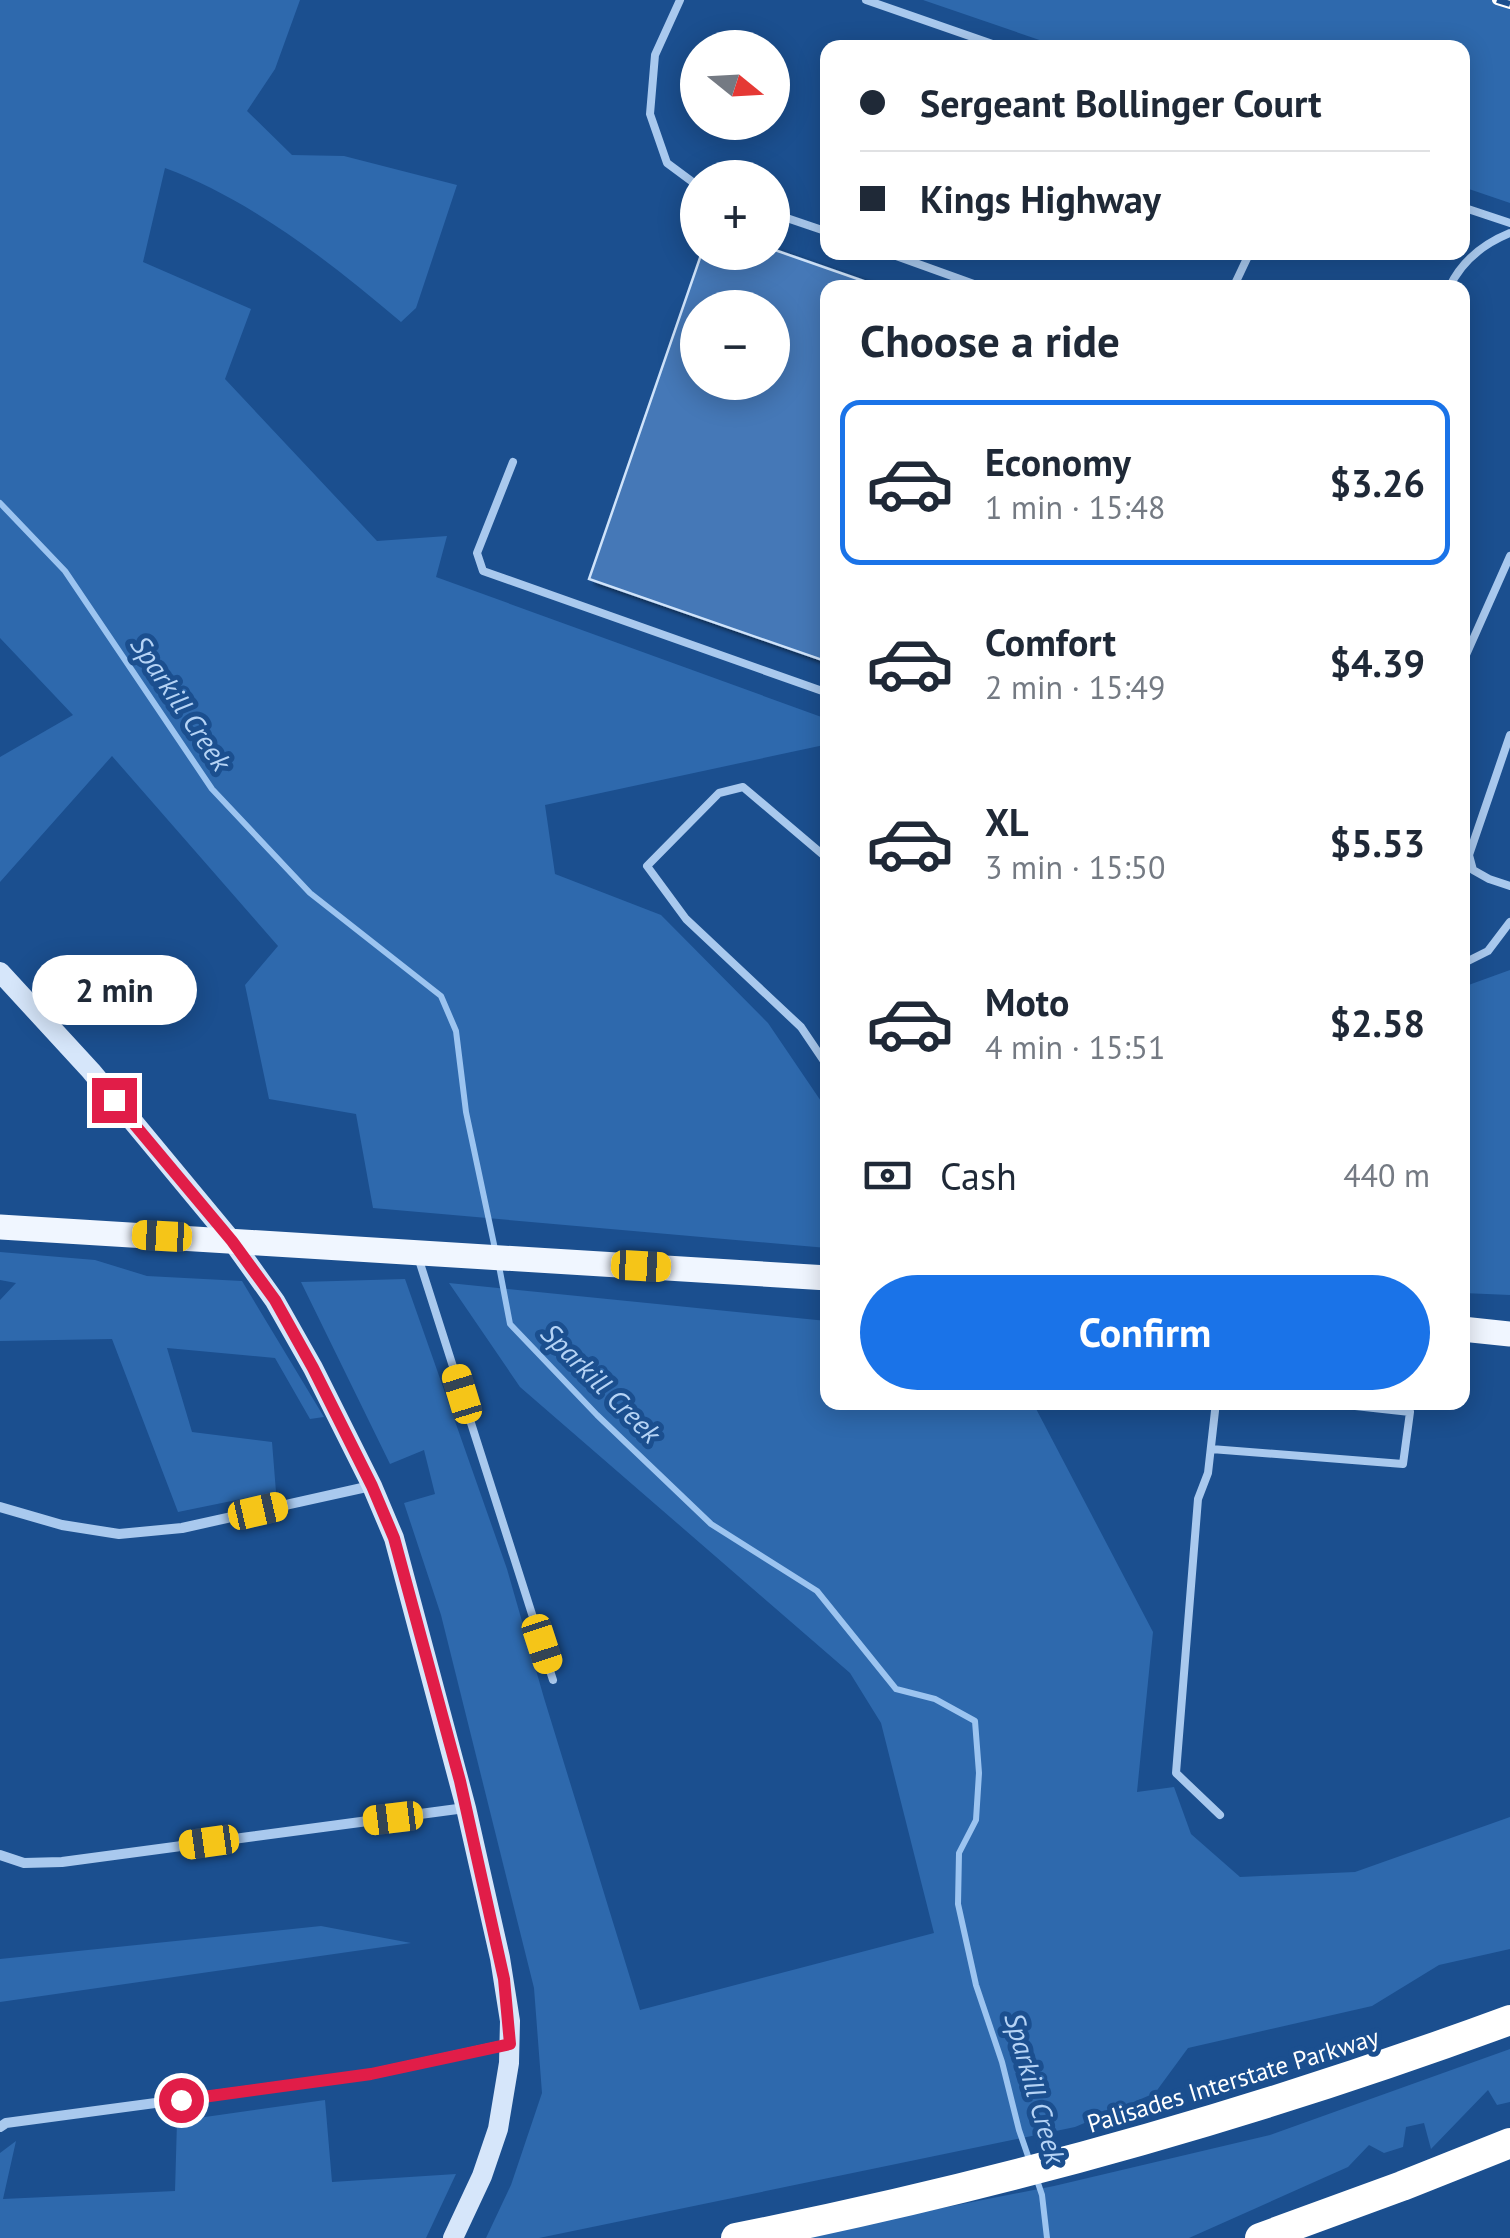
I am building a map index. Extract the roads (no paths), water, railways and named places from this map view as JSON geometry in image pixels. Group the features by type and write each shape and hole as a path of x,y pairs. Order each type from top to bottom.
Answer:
{"highway":[{"path":"1376,2068 1510,2009"},
{"name":"Palisades Interstate Parkway","path":"736,2238 1082,2158 1376,2068 1510,2020"},
{"path":"1260,2238 1510,2144"}],"main road":[{"path":"0,1226 820,1277"},
{"path":"1470,1331 1510,1334"}],"street":[{"path":"0,972 91,1071 232,1241 275,1300 313,1368 394,1538 466,1808 510,2020 502,2113 482,2176 453,2238"},
{"path":"0,1508 62,1525 119,1534 182,1528 372,1486"},
{"path":"0,1855 24,1862 62,1862 466,1808"},
{"path":"0,2127 6,2123 371,2074 510,2044"}],"lane":[{"path":"680,0 655,55 650,114 667,163 680,173"},
{"path":"866,0 981,40"},
{"path":"1470,209 1510,223"},
{"path":"790,219 820,229"},
{"path":"1470,258 1493,240 1510,233"},
{"path":"907,260 963,280"},
{"path":"1452,280 1468,260"},
{"path":"512,462 477,553 484,571 820,690"},
{"path":"1470,646 1510,556"},
{"path":"1470,852 1510,734"},
{"path":"820,852 743,787 719,792 647,866 686,918 801,1027 820,1055"},
{"path":"1470,859 1473,870 1510,886"},
{"path":"1470,960 1488,951 1510,922"},
{"path":"417,1252 553,1680"},
{"path":"1215,1410 1208,1473 1198,1499 1176,1773 1220,1815"},
{"path":"1210,1448 1403,1464 1410,1412 1392,1410"}],"waterway":[{"name":"Sparkill Creek","path":"0,503 65,571 212,789 310,893 441,996 456,1031 466,1112 495,1249"},
{"name":"Sparkill Creek","path":"499,1266 510,1324 597,1415 711,1524 817,1591 896,1689 935,1699 975,1721 979,1773 976,1820 959,1853 958,1904 976,1985 1029,2159"},
{"name":"Sparkill Creek","path":"1037,2180 1047,2238"}],"railway":[{"path":"1497,0 1510,4"}]}
